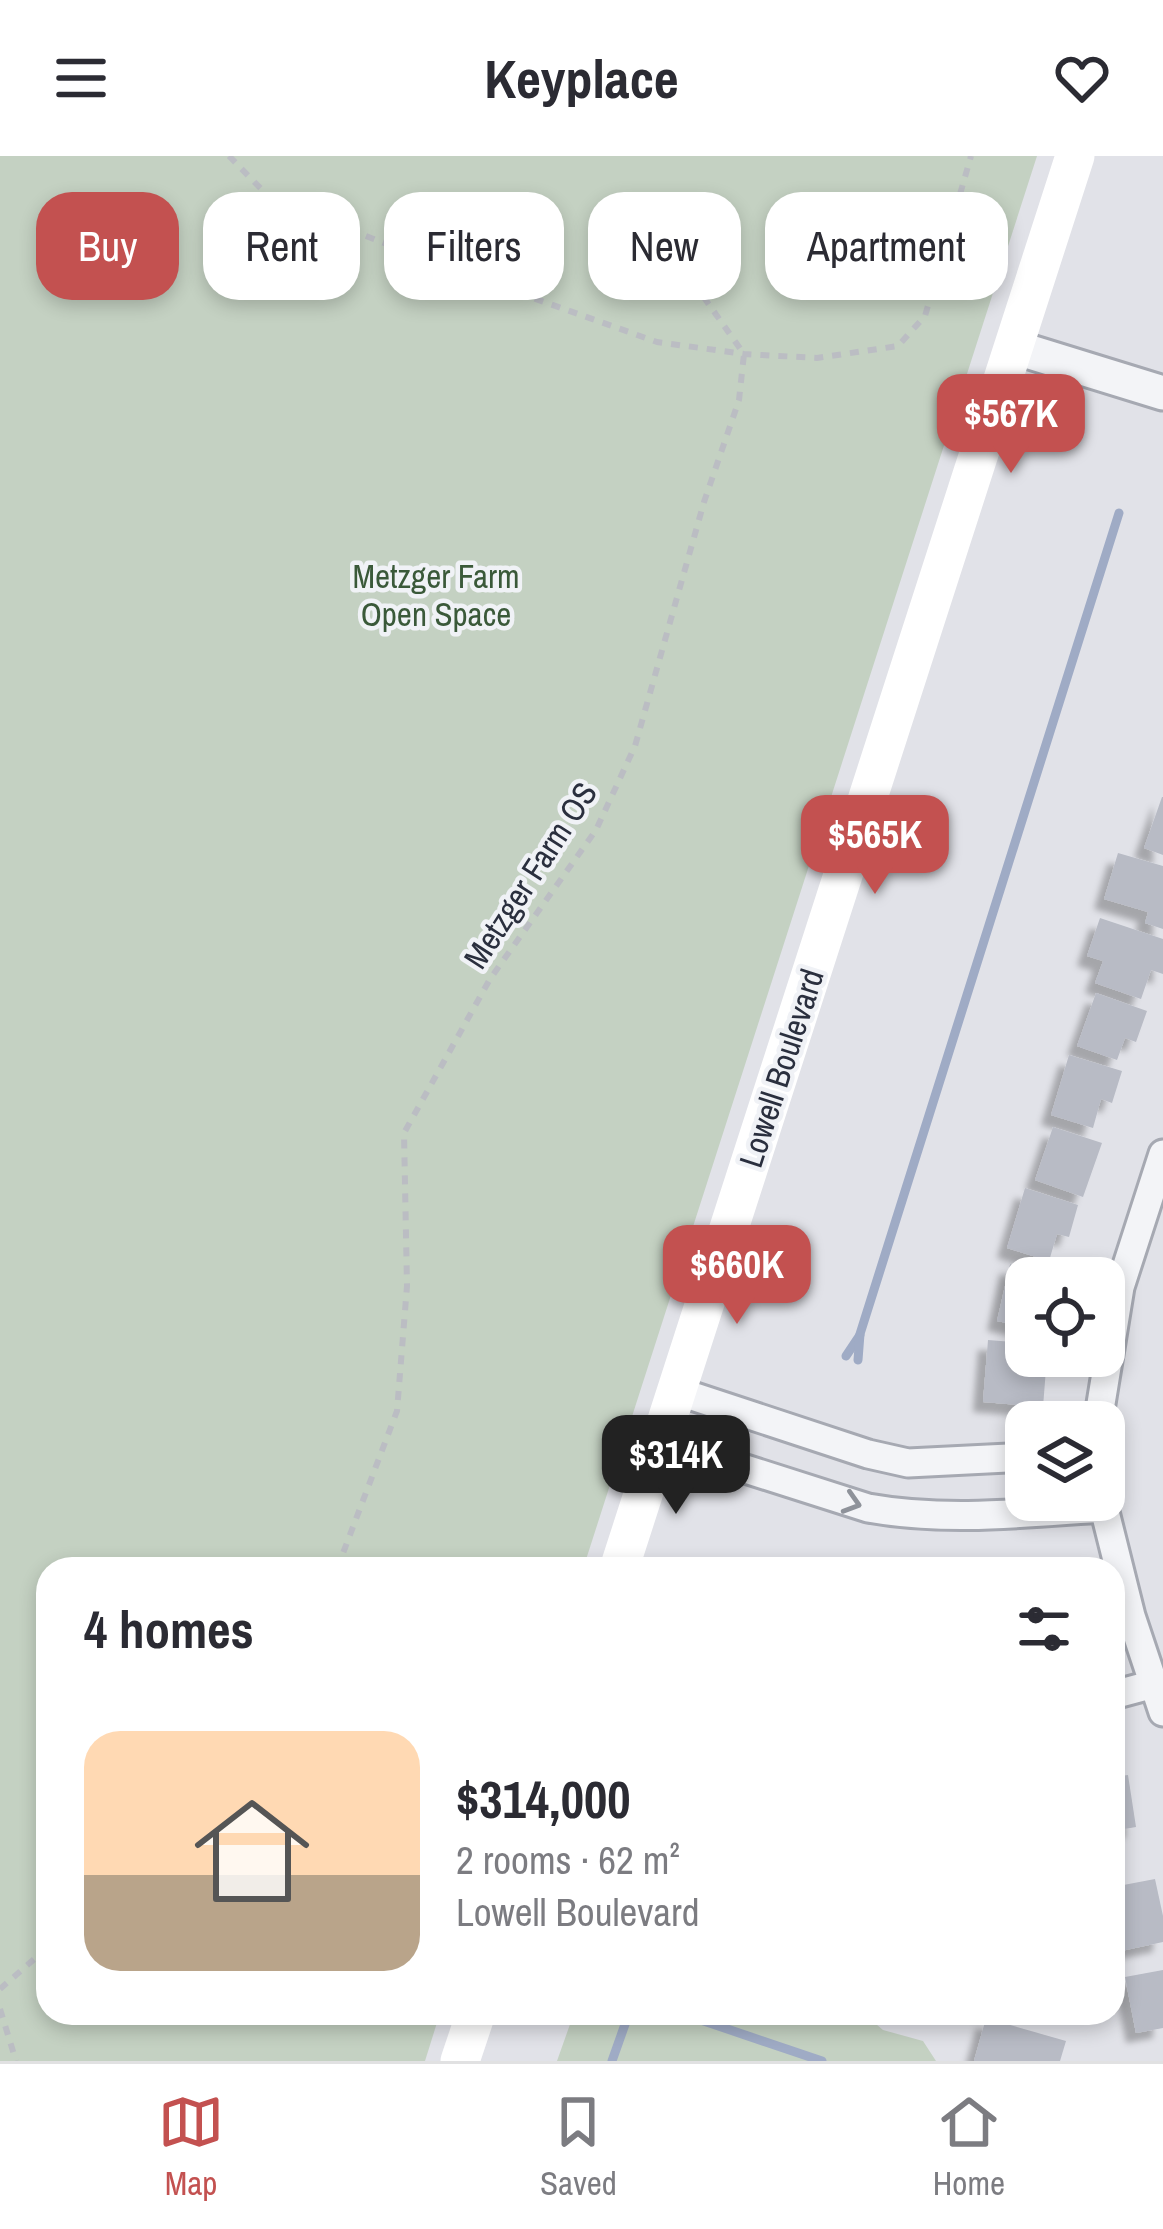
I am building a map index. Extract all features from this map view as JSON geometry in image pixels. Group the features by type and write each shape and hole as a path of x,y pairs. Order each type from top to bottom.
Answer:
{"main road":[{"name":"Lowell Boulevard","path":"624,1557 1075,156"},
{"path":"460,2061 472,2025"}],"street":[{"path":"1013,346 1163,394"},
{"path":"1101,1401 1120,1287 1163,1154"},
{"path":"677,1390 868,1454 908,1462 1005,1458"},
{"path":"661,1442 868,1508 968,1516 1005,1513"},
{"path":"1108,1521 1118,1557"},
{"path":"1125,1582 1163,1712"},
{"path":"1125,1692 1154,1684"}],"path":[{"path":"229,156 271,199 658,343 818,358 898,346 926,316 971,156"},
{"path":"706,300 744,354"},
{"name":"Metzger Farm OS","path":"342,1557 397,1411 406,1286 404,1133 490,979 596,830 635,746 704,502 739,400 744,354"},
{"path":"0,1989 36,1958"},
{"path":"0,2009 16,2061"}],"green space":[{"name":"Metzger Farm Open Space","path":"0,156 1037,156 1008,246 1008,192 765,192 765,300 991,300 587,1557 36,1557 36,2025 436,2025 425,2061 0,2061"},
{"path":"570,2025 877,2025 923,2041 936,2061 557,2061"}],"building":[{"path":"1163,797 1163,855 1144,848"},
{"path":"1118,853 1163,866 1163,929 1145,923 1148,912 1104,899"},
{"path":"1100,918 1163,939 1163,974 1151,970 1141,999 1095,983 1103,961 1087,956"},
{"path":"1096,993 1147,1011 1136,1042 1125,1038 1117,1060 1077,1046"},
{"path":"1069,1055 1122,1071 1112,1103 1101,1099 1093,1128 1051,1115"},
{"path":"1053,1127 1102,1143 1083,1197 1035,1180"},
{"path":"1025,1188 1078,1205 1069,1237 1057,1234 1050,1257 1007,1248"},
{"path":"1005,1286 1005,1323 997,1321"},
{"path":"988,1340 1005,1341 1005,1377 1045,1377 1043,1401 983,1402"},
{"path":"1125,1775 1136,1827 1125,1829"},
{"path":"1155,1879 1163,1942 1125,1950 1125,1885"},
{"path":"1163,1970 1163,2028 1136,2033 1125,1977"},
{"path":"984,2025 1010,2025 1066,2041 1060,2061 974,2061"}],"waterway":[{"path":"858,1360 860,1334 1119,513"},
{"path":"846,1356 860,1335"},
{"path":"612,2061 625,2025"},
{"path":"716,2025 822,2061"}]}
